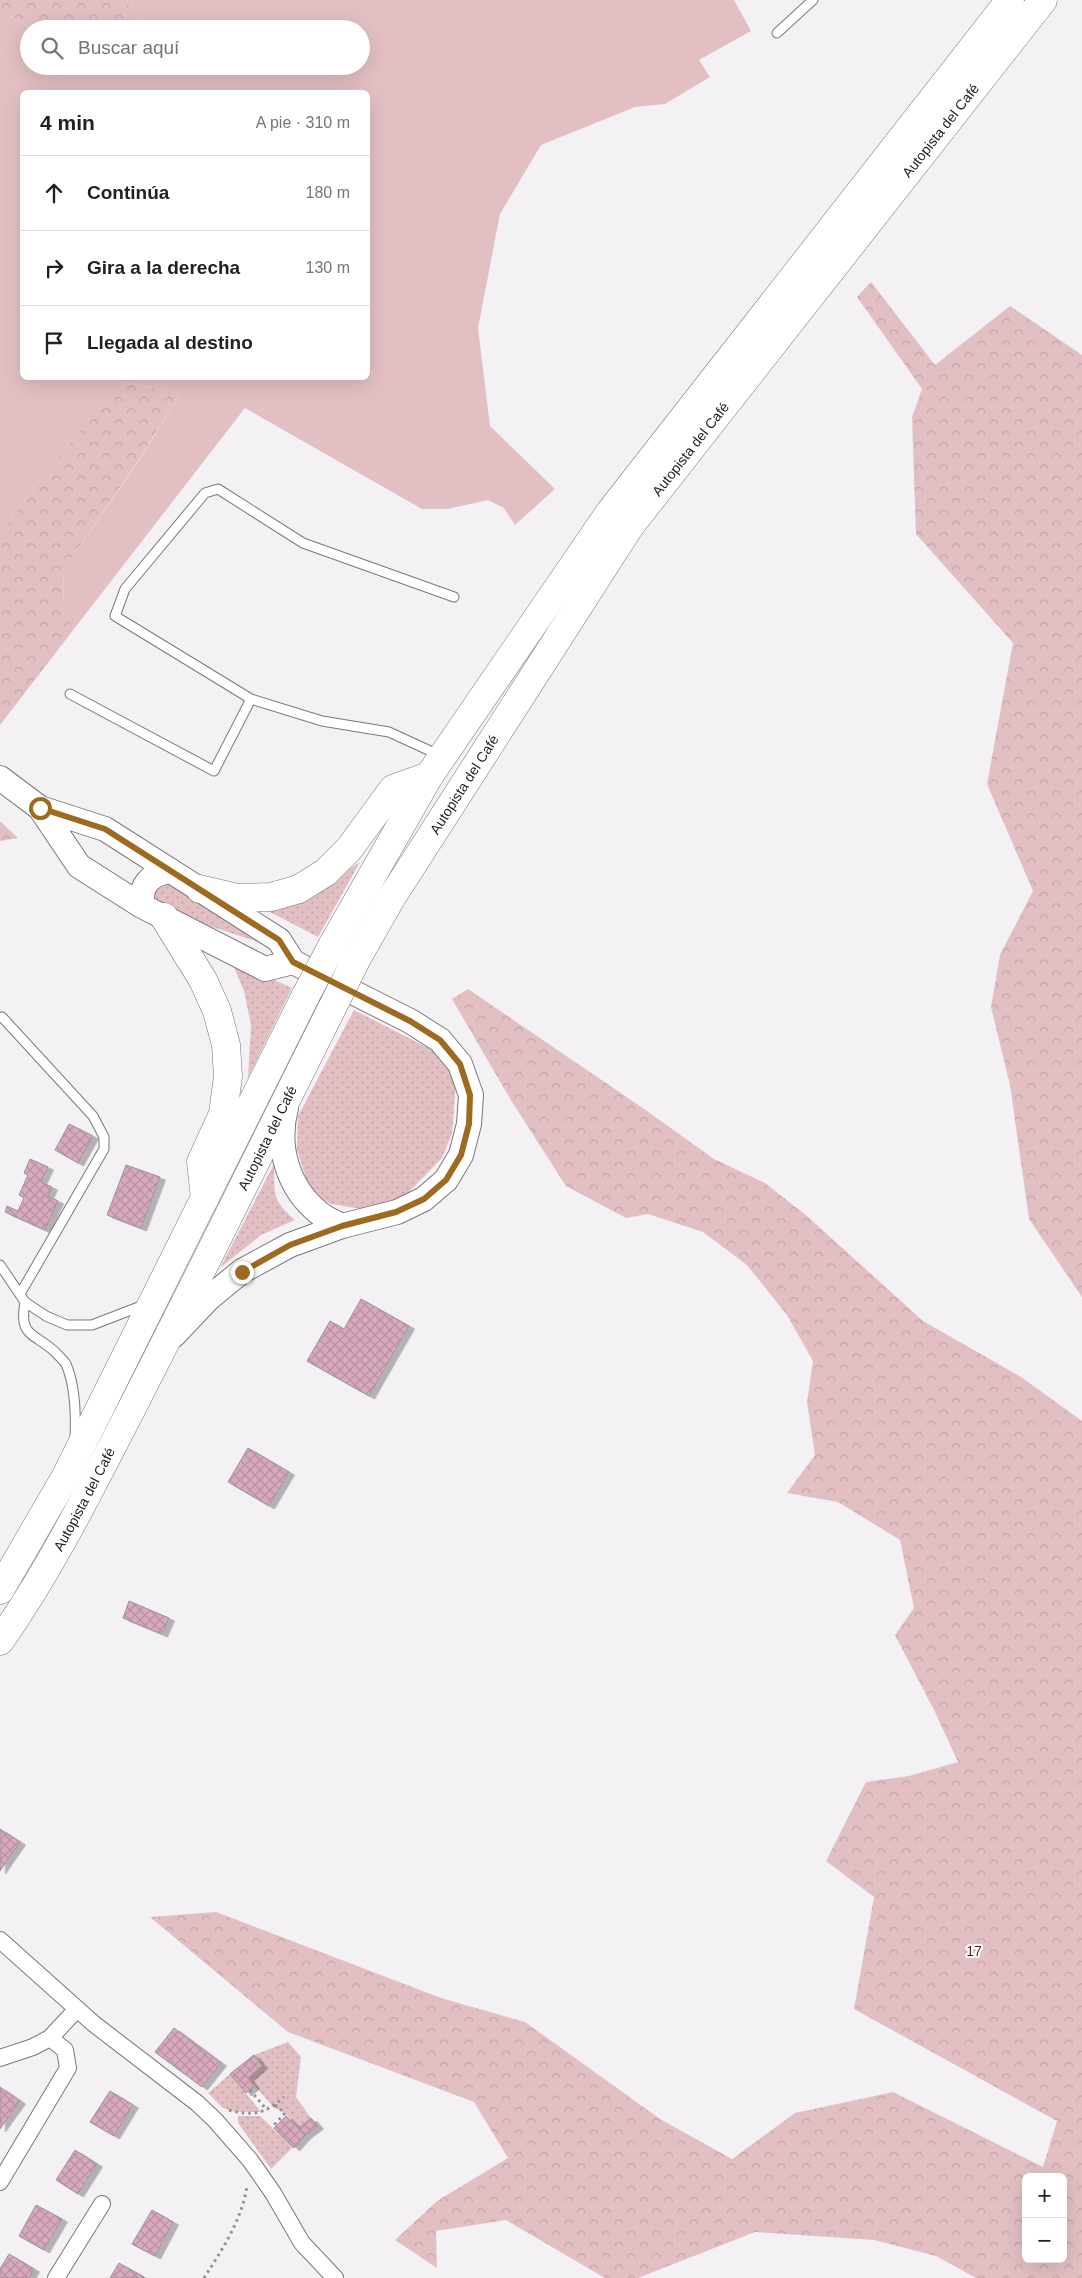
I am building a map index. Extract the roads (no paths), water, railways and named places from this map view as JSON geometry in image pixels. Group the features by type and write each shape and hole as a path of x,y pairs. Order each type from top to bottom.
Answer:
{"highway":[{"name":"Autopista del Café","path":"0,1590 38,1528 75,1458 306,995 435,766 610,512 1010,0"},
{"name":"Autopista del Café","path":"0,1641 44,1573 70,1527 164,1346 357,958 396,891 630,526 1043,0"},
{"path":"200,889 238,898 271,897 299,889 326,872 348,848 393,789 435,766"},
{"path":"153,912 203,980 217,1010 226,1045 228,1076 223,1114 201,1162 205,1198"}],"street":[{"path":"0,778 40,808 105,829 279,940 293,962 410,1021 440,1040 460,1064 470,1095 469,1124 461,1155 446,1180 424,1199 396,1212 342,1226 290,1245 242,1272 208,1299 164,1346"},
{"path":"40,808 79,866 153,912 265,969 293,962"},
{"path":"153,912 141,896 147,882 160,872 170,871"},
{"path":"290,1092 284,1117 282,1144 288,1170 300,1193 319,1213 342,1226"},
{"path":"0,1940 77,2009 197,2103 250,2160 273,2193 302,2243 335,2278"},
{"path":"0,2058 32,2047 50,2038 77,2009"},
{"path":"0,2182 68,2068 66,2050 50,2038"},
{"path":"56,2278 102,2204"}],"lane":[{"path":"777,33 813,0"},
{"path":"435,766 389,732 322,721 251,699 115,616 125,589 205,493 218,489 303,543 454,597"},
{"path":"70,694 214,771 251,699"},
{"path":"1,1017 93,1116 104,1137 104,1148 23,1298 22,1320 27,1332 53,1350 66,1363 76,1420 75,1458"},
{"path":"0,1265 23,1298 46,1316 67,1324 92,1325 154,1301"}],"park label":[{"name":"17","path":"974,1951"}]}
